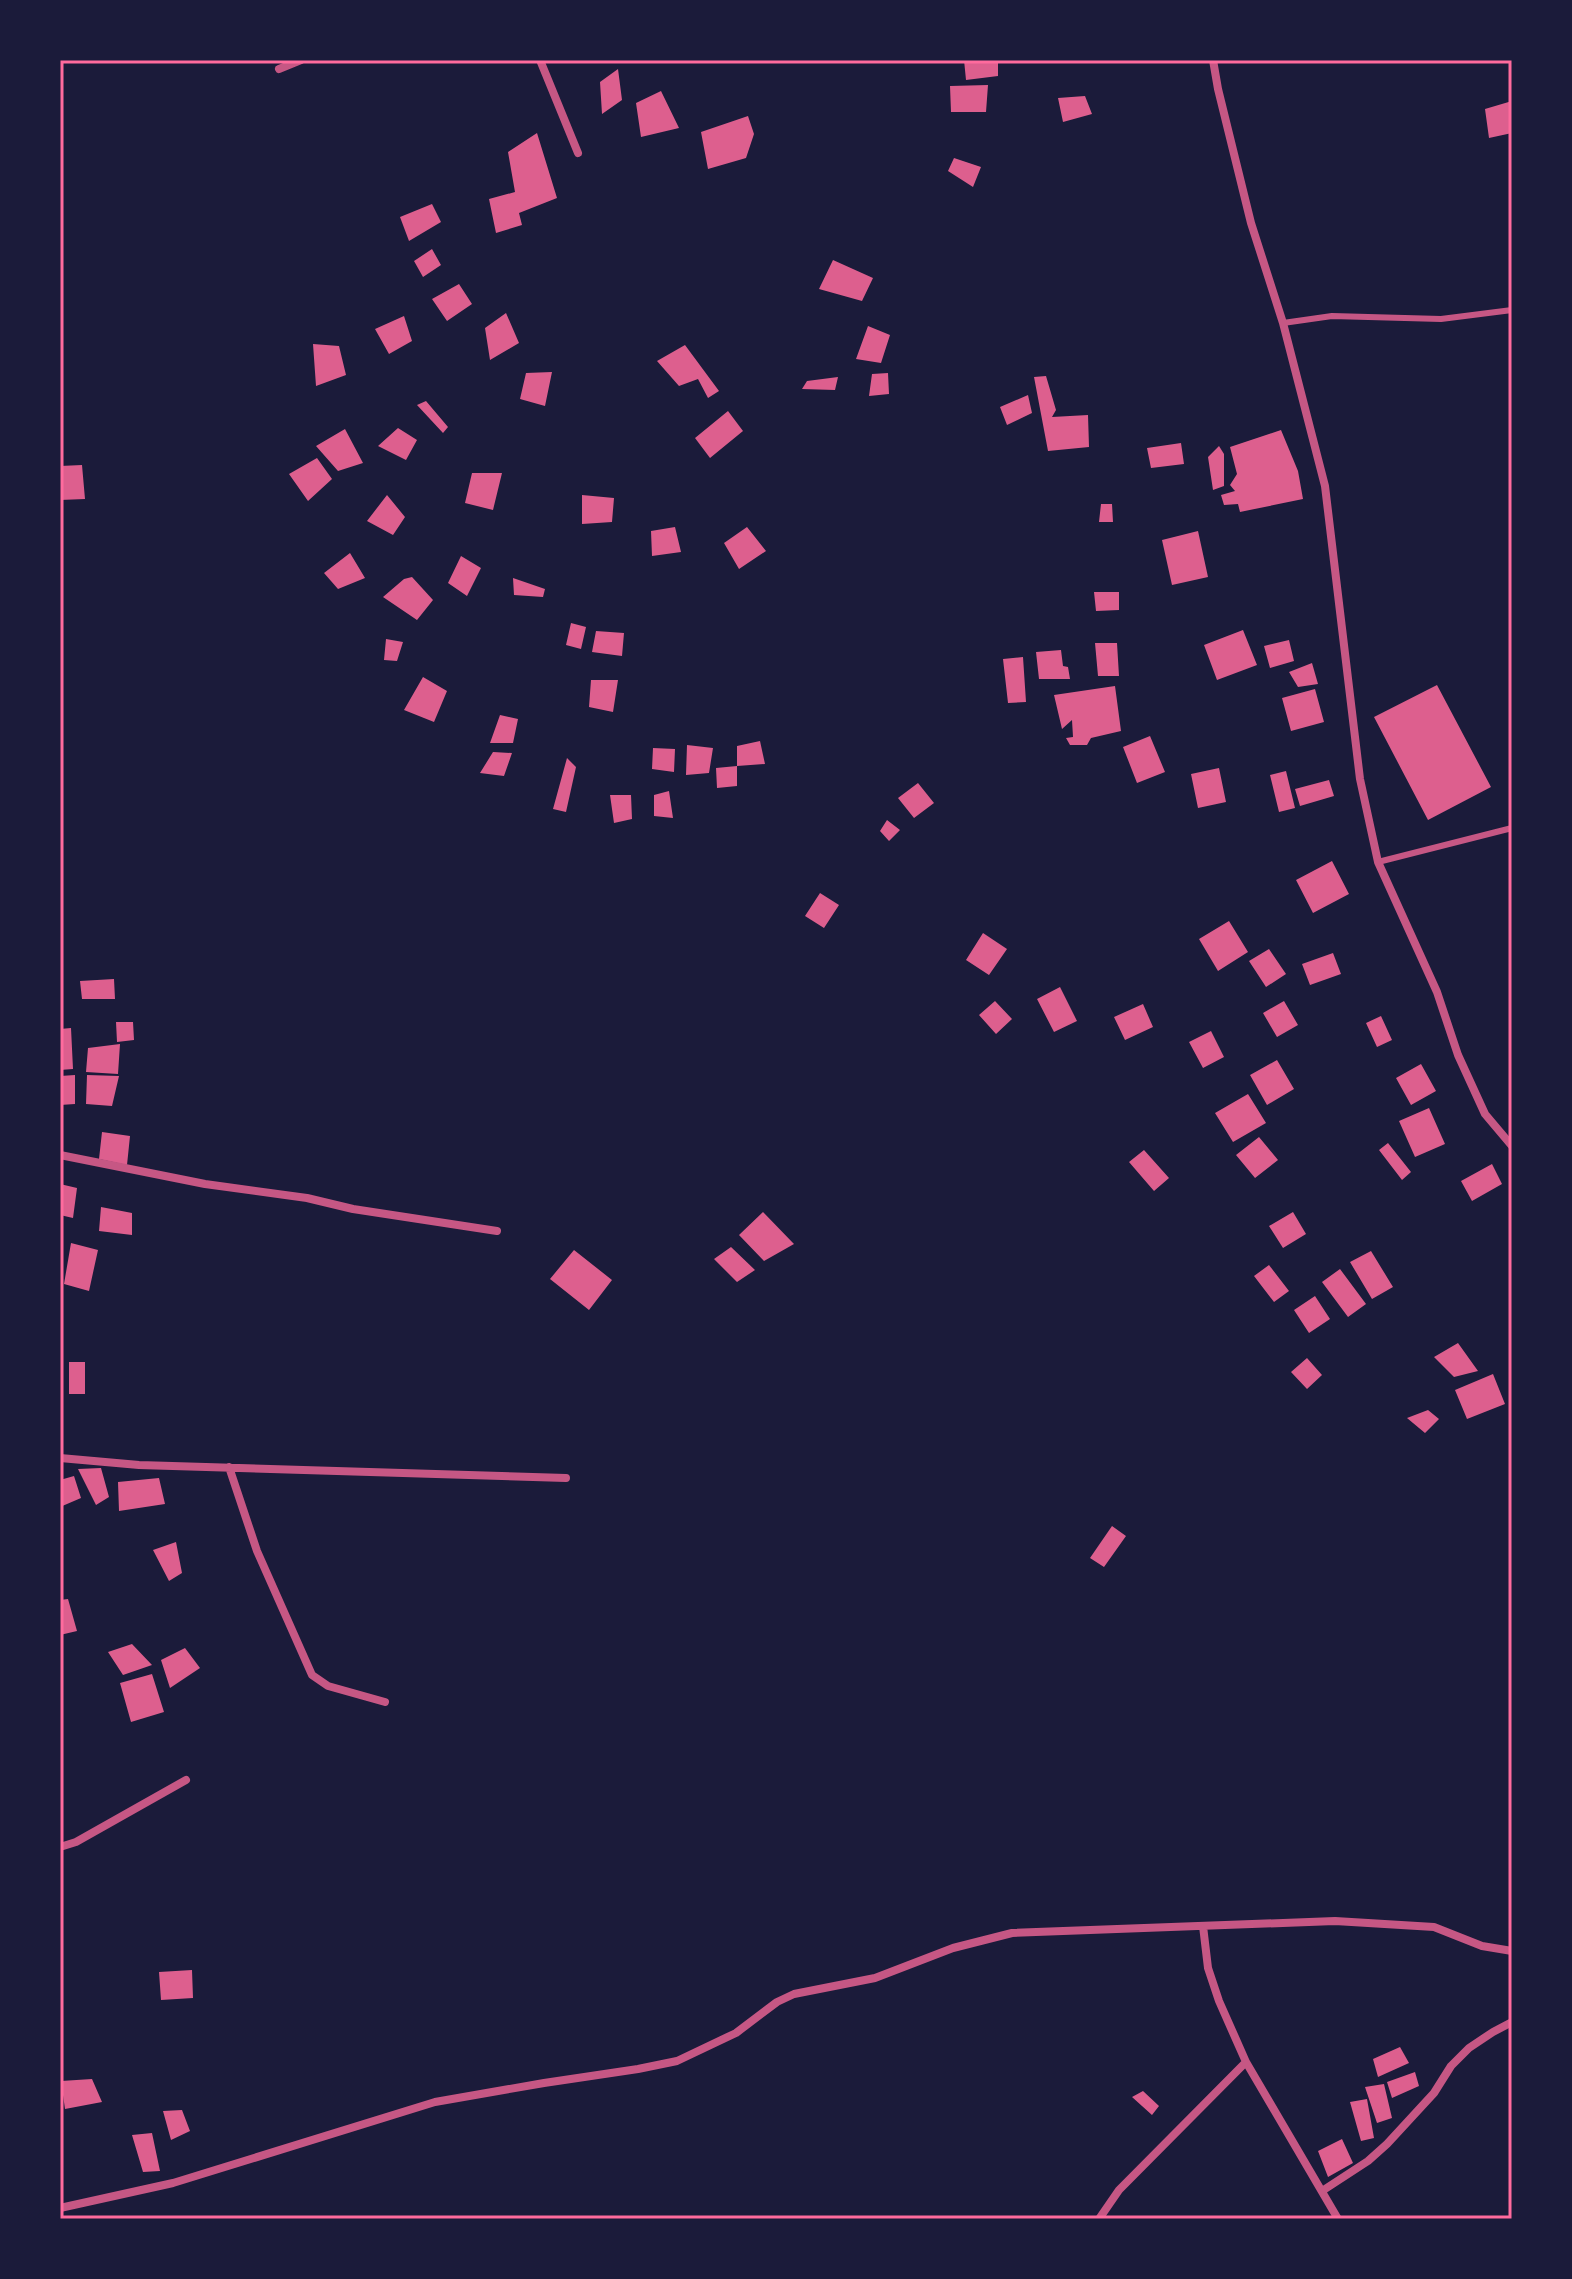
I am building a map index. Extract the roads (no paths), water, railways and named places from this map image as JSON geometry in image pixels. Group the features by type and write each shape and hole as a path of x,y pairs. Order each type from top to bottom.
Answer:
{"street":[{"path":"279,69 301,60"},
{"path":"540,60 578,153"},
{"path":"1213,60 1251,223 1283,323 1325,486 1360,779 1378,862 1437,992 1458,1055 1485,1114 1512,1146"},
{"path":"60,1155 205,1184 497,1231"},
{"path":"60,1458 139,1465 566,1478"},
{"path":"229,1467 257,1551 312,1675 328,1686 385,1702"},
{"path":"60,1847 76,1842 186,1780"},
{"path":"60,2208 173,2183 435,2102 677,2061 736,2033 777,2002 794,1994 875,1978 953,1948 1012,1933 1335,1921 1434,1927 1482,1946 1512,1951"},
{"path":"1203,1926 1208,1968 1246,2062 1338,2219"},
{"path":"1322,2191 1368,2161 1387,2144 1434,2093 1451,2066 1469,2048 1512,2022"},
{"path":"1099,2219 1119,2190 1246,2062"}],"lane":[{"path":"1283,323 1332,316 1441,319 1512,310"},
{"path":"1378,862 1512,828"}]}
